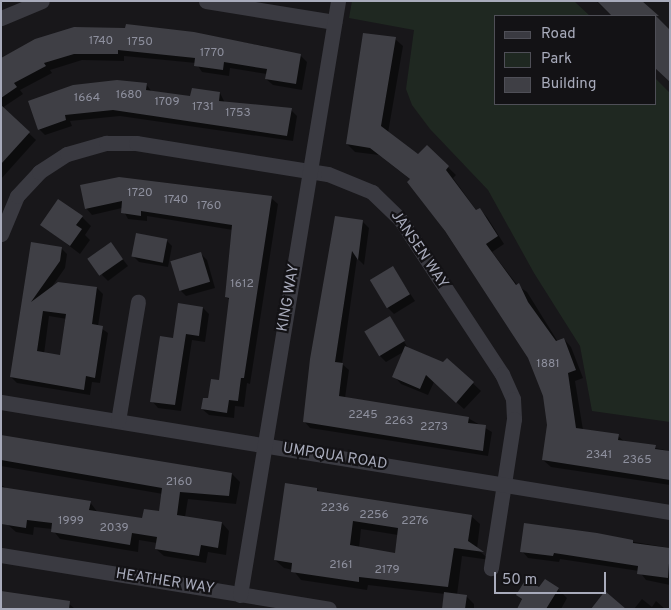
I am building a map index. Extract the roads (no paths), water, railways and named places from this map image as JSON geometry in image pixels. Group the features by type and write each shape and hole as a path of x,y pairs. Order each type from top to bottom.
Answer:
{"street":[{"path":"1,18 42,1"},
{"path":"206,1 334,22"},
{"name":"KING WAY","path":"240,595 338,1"},
{"name":"JANSEN WAY","path":"1,234 18,196 33,178 67,154 95,145 136,143 311,171 359,184 389,206 502,374 514,408 505,485 491,568"},
{"path":"118,421 138,302"},
{"name":"UMPQUA ROAD","path":"1,402 670,512"},
{"name":"HEATHER WAY","path":"1,555 329,609"}]}
